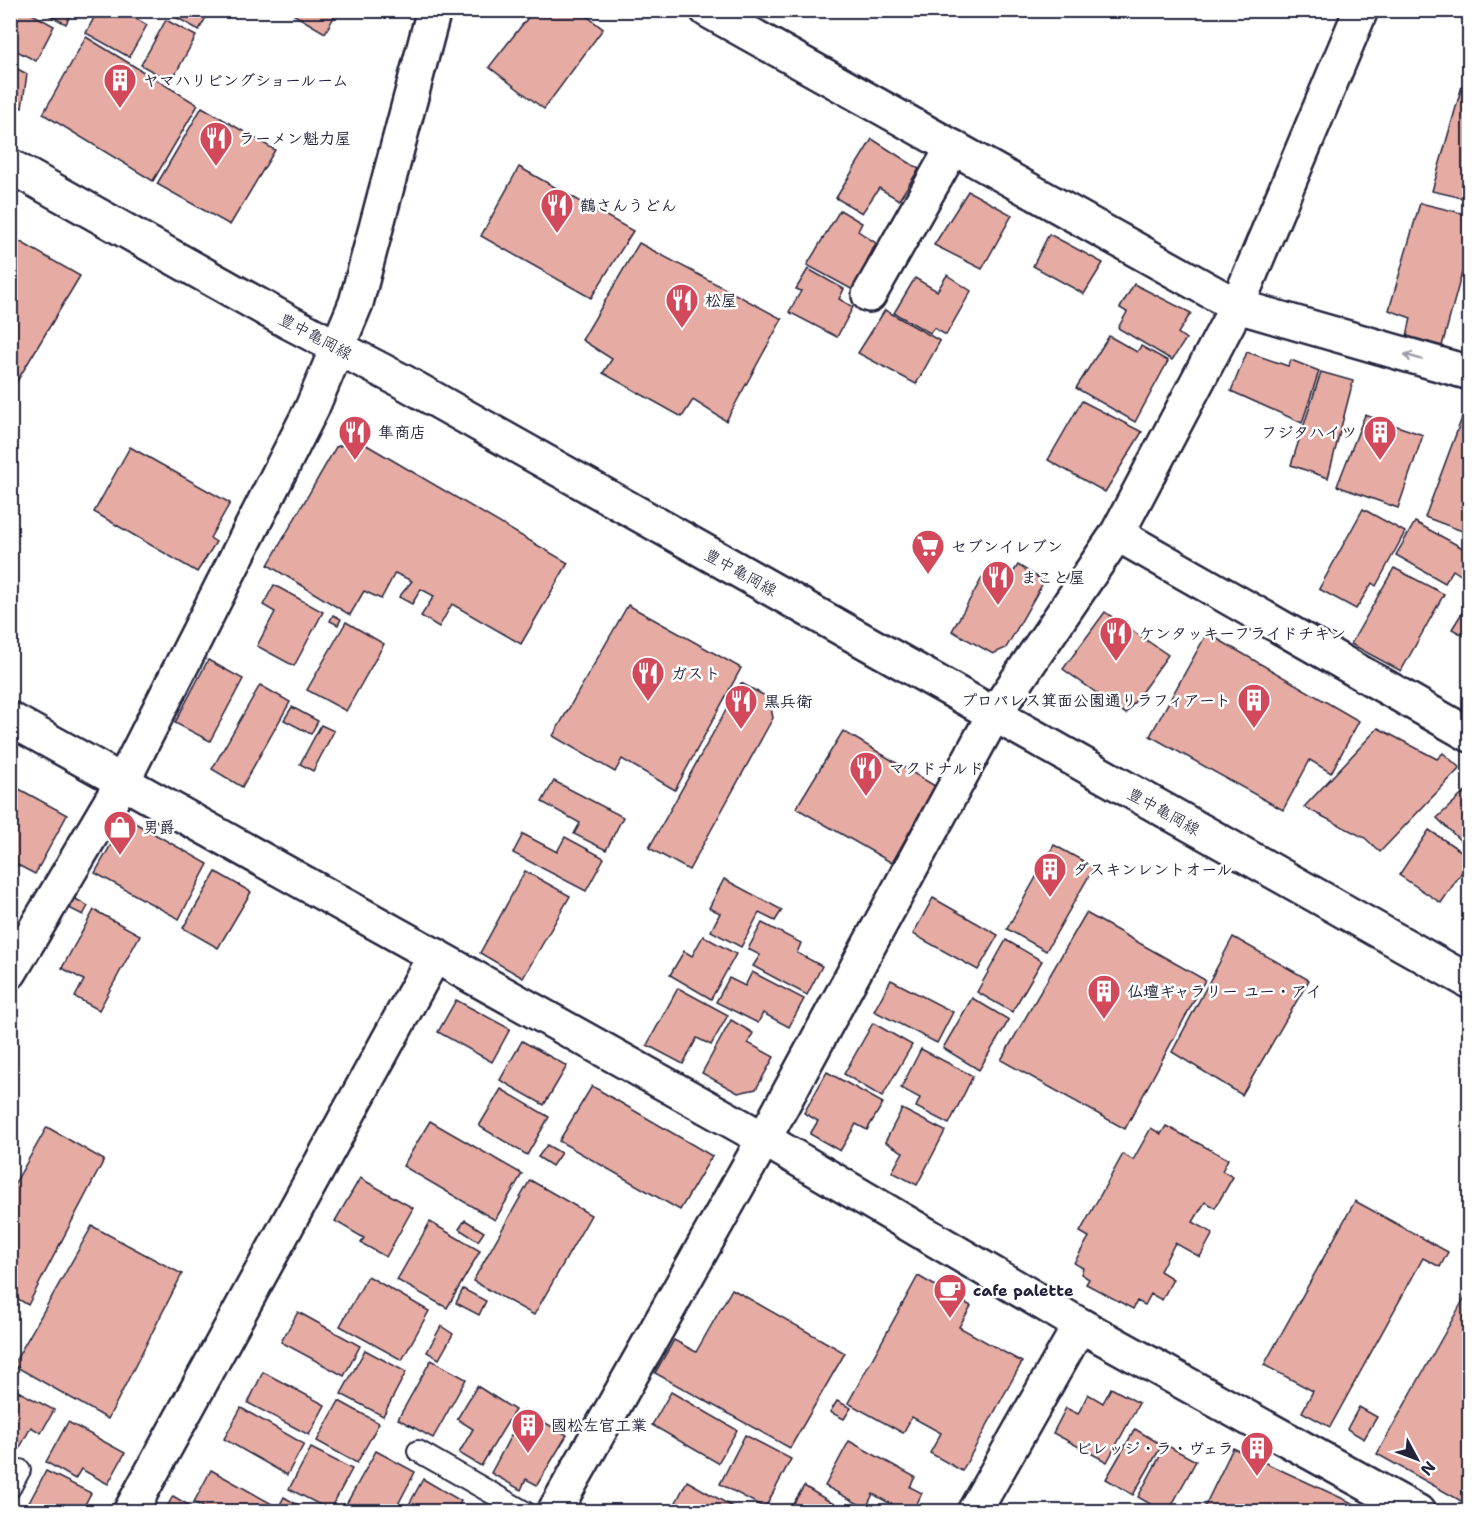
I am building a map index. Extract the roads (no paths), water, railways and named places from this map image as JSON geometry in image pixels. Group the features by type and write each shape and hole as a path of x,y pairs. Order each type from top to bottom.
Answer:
{"street":[{"path":"10,972 123,781 312,408 356,303 434,10"},
{"path":"706,10 1237,306 1470,373"},
{"path":"554,1512 764,1139 993,716 1117,534 1237,306 1353,14"},
{"path":"869,295 952,147"},
{"name":"豊中亀岡線","path":"10,166 337,348 402,381 993,716 1470,982"},
{"path":"1117,534 1470,735"},
{"path":"10,719 764,1139 1080,1324 1402,1508"},
{"path":"130,1512 435,955"},
{"path":"975,1512 1080,1324"}],"lane":[{"path":"418,1451 525,1512"}],"place":[{"name":"ヤマハリビングショールーム","path":"120,109"},
{"name":"ラーメン魁力屋","path":"216,167"},
{"name":"鶴さんうどん","path":"557,234"},
{"name":"松屋","path":"682,329"},
{"name":"隼商店","path":"355,461"},
{"name":"フジタハイツ","path":"1380,461"},
{"name":"セブンイレブン","path":"928,575"},
{"name":"まこと屋","path":"998,606"},
{"name":"ケンタッキーフライドチキン","path":"1116,662"},
{"name":"ガスト","path":"648,702"},
{"name":"プロパレス箕面公園通りラフィアート","path":"1254,729"},
{"name":"黒兵衛","path":"741,730"},
{"name":"マクドナルド","path":"866,797"},
{"name":"男爵","path":"120,856"},
{"name":"ダスキンレントオール","path":"1050,898"},
{"name":"仏壇ギャラリー ユー・アイ","path":"1104,1020"},
{"name":"cafe palette","path":"950,1319"},
{"name":"國松左官工業","path":"528,1454"},
{"name":"ビレッジ・ラ・ヴェラ","path":"1257,1477"}]}
